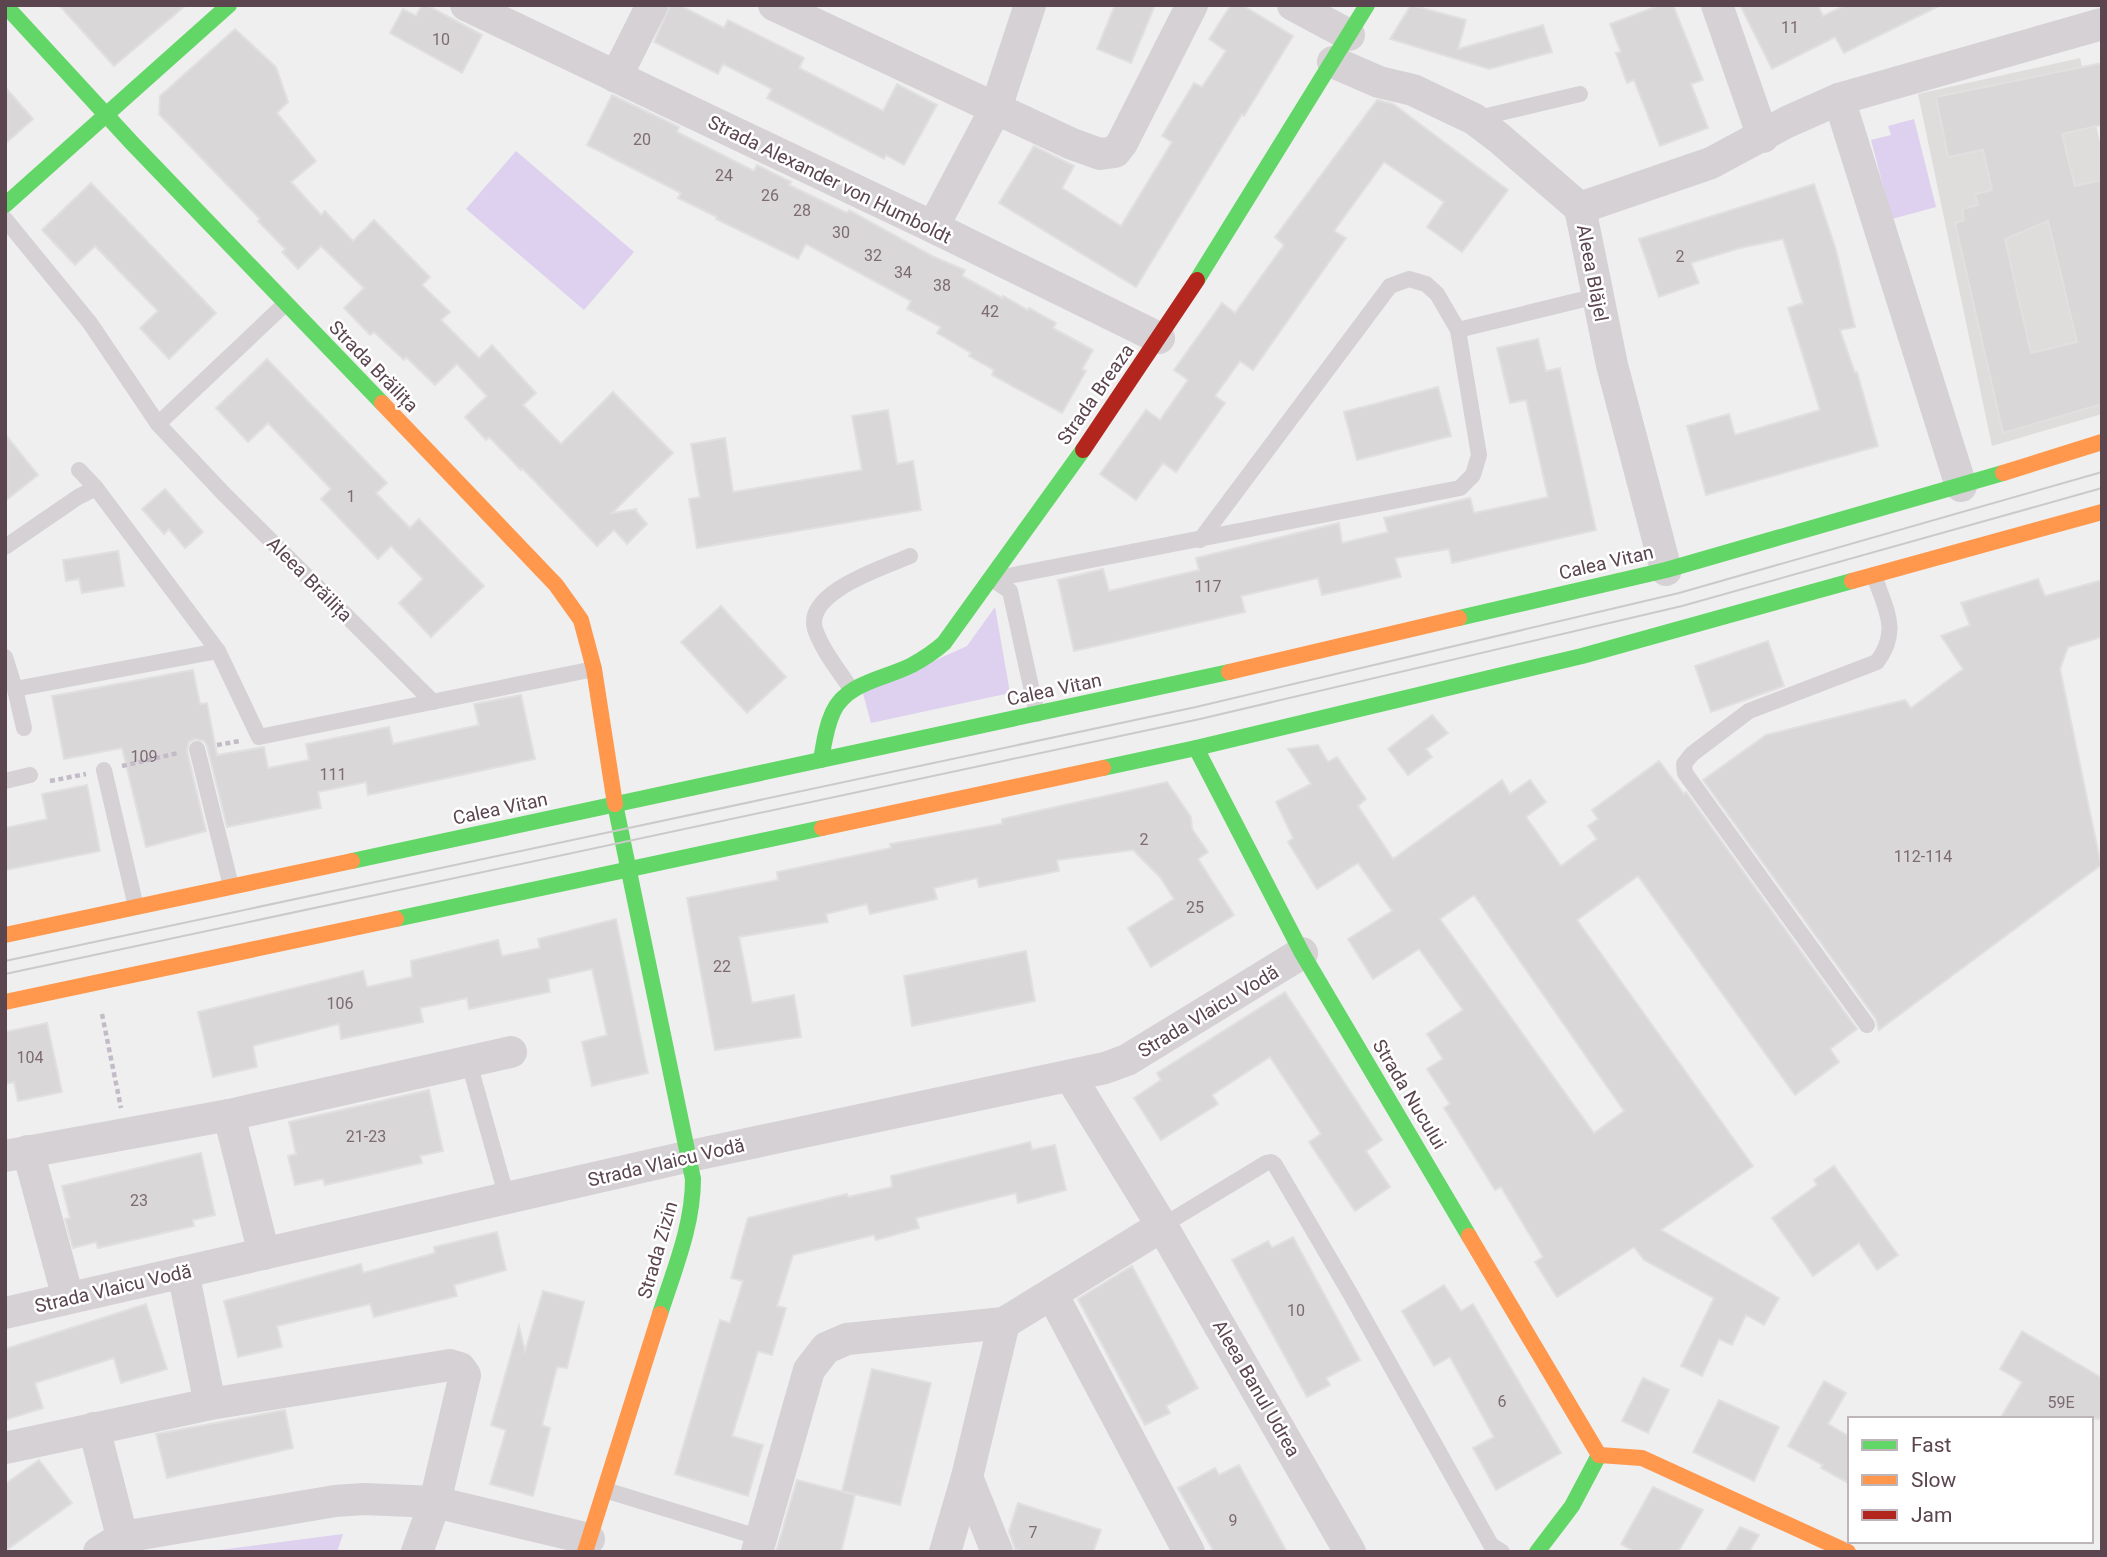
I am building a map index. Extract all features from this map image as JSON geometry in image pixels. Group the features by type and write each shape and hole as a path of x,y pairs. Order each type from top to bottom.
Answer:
{"main road":[{"name":"Strada Brăilița","path":"5,5 106,116 556,585 581,620 594,669 615,805 629,870"},
{"path":"5,205 229,5"},
{"name":"Strada Breaza","path":"821,760 824,732 830,715 840,700 851,689 934,652 992,579 1159,338 1367,5"},
{"name":"Calea Vitan","path":"5,936 1159,688 1666,570 1961,486 2102,442"},
{"path":"5,1002 1196,748 1582,656 2102,512"},
{"name":"Strada Nucului","path":"1196,748 1302,953 1599,1455"},
{"name":"Strada Zizin","path":"587,1545 688,1228 693,1202 690,1156 629,870"},
{"path":"1537,1552 1584,1489 1599,1455 1642,1458 1848,1552"}],"street":[{"name":"Strada Alexander von Humboldt","path":"466,5 496,13 616,76 1159,338"},
{"path":"616,76 652,5"},
{"path":"774,5 1072,144 1100,153 1115,152 1122,143 1192,5"},
{"path":"933,227 996,108 1030,5"},
{"path":"1293,5 1349,35"},
{"path":"1717,5 1763,137"},
{"name":"Aleea Blăjel","path":"1666,570 1624,415 1580,208 1711,163 1787,122 1839,99 2091,19"},
{"path":"1333,62 1379,82 1413,90 1474,119 1580,208"},
{"path":"1839,99 1961,486"},
{"name":"Strada Vlaicu Vodă","path":"5,1313 690,1156 1070,1076 1127,1060 1302,953"},
{"path":"68,1298 17,1154 229,1115 512,1052"},
{"name":"Aleea Banul Udrea","path":"1070,1076 1162,1226 1350,1552"},
{"path":"229,1115 264,1254"},
{"path":"759,1545 809,1370 826,1348 847,1339 1004,1322 1162,1226"},
{"path":"183,1272 210,1404"},
{"path":"1052,1294 1189,1552"},
{"path":"945,1552 967,1477 1004,1322"},
{"path":"5,1448 210,1404 450,1365 460,1367 465,1375 435,1502 417,1552"},
{"path":"94,1428 116,1547 335,1501 364,1499 435,1502 587,1545"},
{"path":"967,1477 997,1552"}],"lane":[{"path":"1474,119 1580,94"},
{"name":"Aleea Brăilița","path":"5,219 90,323 158,424 224,494 433,702"},
{"path":"992,579 1200,540 1460,488 1473,475 1479,455 1458,330 1437,294 1426,284 1409,279 1390,286 1200,540"},
{"path":"1458,330 1597,296"},
{"path":"158,424 285,304"},
{"path":"79,470 96,488 218,651 259,737 594,669"},
{"path":"5,547 78,497 96,488"},
{"path":"851,689 814,628 814,615 823,600 842,586 911,556"},
{"path":"1867,1025 1685,773 1684,764 1692,754 1749,711 1877,662 1888,649 1891,625 1874,575"},
{"path":"992,579 1010,592 1037,714"},
{"path":"15,689 218,651"},
{"path":"5,657 23,729"},
{"path":"197,749 231,886"},
{"path":"104,770 136,907"},
{"path":"5,781 30,775"},
{"path":"469,1063 507,1198"},
{"path":"1162,1226 1266,1163 1275,1165 1496,1548"},
{"path":"605,1490 759,1545"}],"path":[{"path":"30,775 49,781 259,737"},
{"path":"97,984 126,1133"}],"shaded area":[{"path":"2080,58 2102,151 2102,414 1992,446 1918,94"},
{"path":"1914,119 1936,207 1892,219 1871,140 1891,135 1888,126"},
{"path":"516,151 634,252 584,310 466,209"},
{"path":"995,607 1010,693 871,723 862,690 881,685 967,646"},
{"path":"343,1534 337,1552 204,1552"}],"building":[{"path":"59,5 186,5 114,66"},
{"path":"422,5 427,5 482,35 462,73 390,33 403,9 416,16"},
{"path":"670,5 679,5 724,28 728,20 804,58 799,68 883,111 897,84 937,105 904,165 886,155 884,159 767,98 772,89 723,64 718,74 654,42"},
{"path":"1115,5 1155,5 1131,63 1097,49"},
{"path":"1231,5 1242,5 1293,36 1136,287 999,203 1034,146 1074,166 1062,188 1121,226 1172,142 1162,136 1194,83 1202,87 1226,51 1209,39"},
{"path":"1411,5 1466,20 1458,49 1543,25 1552,52 1489,69 1390,39"},
{"path":"1660,5 1673,5 1703,80 1691,84 1708,128 1660,146 1634,80 1627,83 1616,53 1621,52 1610,24"},
{"path":"1740,5 1818,5 1823,16 1846,5 1941,5 1844,53 1835,37 1772,69"},
{"path":"235,29 276,67 288,102 277,113 316,161 291,182 321,215 325,211 353,241 374,220 430,277 422,285 450,312 441,320 479,358 492,345 536,393 523,405 561,444 613,392 673,453 612,513 637,509 635,510 647,524 627,544 614,530 597,546 522,468 521,470 489,437 486,440 465,417 487,396 457,364 435,385 406,357 404,360 374,332 370,335 344,308 364,288 321,246 298,269 282,252 285,249 258,221 260,219 159,114 160,96"},
{"path":"2102,63 2102,125 2062,134 2075,186 2102,180 2102,404 2003,433 1955,223 1964,220 1962,209 1978,205 1975,194 1992,190 1983,150 1948,157 1936,97","holes":["2048,221 2077,342 2031,353 2005,239"]},
{"path":"5,87 33,119 5,144"},
{"path":"612,95 679,127 677,132 754,171 757,165 791,182 789,185 847,213 849,210 934,257 965,270 962,276 1002,298 1003,296 1028,310 1029,308 1056,323 1053,328 1093,350 1082,369 1086,371 1062,413 992,375 994,370 937,333 941,327 907,309 911,301 806,244 798,259 716,219 717,217 678,198 681,193 587,145"},
{"path":"1377,100 1393,104 1508,190 1462,252 1427,227 1444,202 1384,162 1334,231 1346,238 1253,370 1240,361 1215,396 1225,403 1176,472 1163,463 1136,500 1100,474 1146,410 1160,420 1188,380 1174,370 1222,303 1235,313 1284,245 1275,237"},
{"path":"91,183 216,313 169,359 140,328 158,311 95,246 75,265 42,230"},
{"path":"1814,184 1836,250 1855,327 1840,330 1855,373 1857,372 1878,446 1706,495 1687,426 1729,414 1735,435 1820,410 1788,308 1803,303 1783,239 1740,248 1691,263 1699,283 1659,297 1639,239"},
{"path":"1538,339 1546,371 1560,368 1596,530 1452,563 1449,549 1395,558 1401,577 1322,595 1318,578 1241,596 1245,612 1074,651 1058,580 1103,569 1109,591 1199,570 1196,558 1339,523 1342,543 1388,532 1384,518 1470,498 1474,513 1548,497 1526,400 1510,403 1497,348"},
{"path":"267,359 387,483 376,493 410,528 419,519 484,586 431,637 399,603 423,579 391,546 378,559 321,499 331,489 268,423 248,442 216,408"},
{"path":"1438,387 1451,436 1357,460 1344,412"},
{"path":"888,410 897,464 913,461 921,510 697,548 689,499 700,497 691,444 725,438 733,492 862,470 852,416"},
{"path":"5,434 38,475 5,501"},
{"path":"165,489 203,532 185,548 169,529 164,534 142,509"},
{"path":"118,551 124,586 82,593 79,579 66,581 63,560"},
{"path":"2038,579 2045,596 2102,580 2102,637 2068,647 2060,669 2101,865 1879,1030 1876,1019 1703,780 1766,735 1905,700 1911,708 1963,669 1941,636 1970,625 1961,603"},
{"path":"721,606 786,677 747,713 681,642"},
{"path":"1768,641 1784,686 1711,712 1695,666"},
{"path":"193,670 200,704 207,703 217,755 264,747 268,768 309,760 306,744 389,727 393,744 479,725 474,704 521,695 535,759 368,795 366,782 318,792 321,808 227,827 207,746 204,741 195,739 189,742 187,751 206,831 146,847 122,748 64,759 52,696"},
{"path":"1432,715 1448,733 1426,749 1432,757 1408,775 1388,749"},
{"path":"1318,745 1328,762 1337,757 1366,799 1358,806 1393,859 1502,780 1510,794 1530,780 1546,802 1526,817 1561,866 1597,839 1588,826 1598,819 1592,810 1659,761 1684,794 1686,792 1857,1029 1830,1049 1839,1062 1795,1095 1638,876 1577,920 1753,1166 1661,1230 1779,1298 1764,1325 1746,1315 1732,1345 1719,1339 1702,1376 1681,1366 1714,1298 1644,1260 1634,1247 1557,1297 1535,1262 1543,1257 1501,1187 1495,1190 1444,1108 1450,1104 1427,1069 1443,1059 1427,1034 1463,1010 1419,949 1373,979 1348,939 1392,911 1358,863 1317,889 1288,842 1293,838 1276,802 1311,784 1288,749","holes":["1474,895 1624,1111 1594,1133 1440,919"]},
{"path":"1167,782 1191,817 1192,829 1208,852 1198,859 1234,915 1151,967 1128,928 1174,899 1160,877 1133,850 1057,860 1059,871 979,887 977,878 934,888 937,899 870,914 867,904 826,914 828,922 739,937 752,1003 794,995 801,1037 715,1050 687,898 778,880 777,872 891,848 890,844 1002,824 1002,819"},
{"path":"87,785 100,851 5,870 5,828 47,819 42,794"},
{"path":"616,919 648,1073 592,1086 582,1042 607,1035 592,969 548,979 550,992 469,1009 467,998 420,1008 423,1022 341,1039 339,1024 253,1046 257,1067 213,1077 198,1012 363,971 367,987 412,977 411,961 498,940 502,956 540,948 538,939"},
{"path":"1026,951 1035,1001 912,1026 904,976"},
{"path":"1285,992 1382,1140 1366,1151 1390,1187 1355,1211 1309,1142 1321,1134 1270,1057 1212,1095 1218,1104 1161,1140 1134,1098 1161,1080 1157,1073"},
{"path":"47,1023 62,1092 18,1101 14,1082 5,1084 5,1032"},
{"path":"429,1090 443,1151 420,1156 422,1163 325,1185 323,1179 295,1185 288,1156 296,1154 289,1122"},
{"path":"1030,1142 1032,1150 1055,1145 1066,1190 1018,1203 1016,1193 916,1218 919,1228 876,1240 874,1235 793,1255 777,1306 786,1308 772,1355 758,1351 732,1436 763,1445 748,1496 675,1474 720,1320 730,1323 743,1281 731,1278 748,1218 847,1194 848,1197 892,1187 891,1176"},
{"path":"201,1153 215,1215 193,1220 194,1226 98,1248 96,1242 73,1248 65,1219 70,1218 62,1186"},
{"path":"1834,1166 1898,1255 1877,1270 1859,1243 1813,1276 1772,1218 1817,1185 1814,1180"},
{"path":"497,1232 506,1270 454,1285 457,1296 374,1317 370,1304 277,1326 282,1347 238,1357 224,1301 361,1264 363,1273 435,1253 434,1247"},
{"path":"1293,1237 1360,1360 1326,1378 1330,1385 1307,1397 1232,1260 1268,1241 1272,1248"},
{"path":"1132,1266 1198,1388 1166,1406 1170,1413 1145,1425 1078,1299"},
{"path":"1444,1285 1461,1311 1473,1304 1561,1453 1496,1490 1473,1448 1494,1437 1450,1357 1434,1366 1402,1311"},
{"path":"543,1291 584,1302 567,1368 557,1367 542,1425 550,1428 533,1496 490,1484 506,1430 491,1425 519,1326 525,1351"},
{"path":"146,1304 167,1369 121,1383 114,1358 35,1383 43,1408 5,1420 5,1349"},
{"path":"2022,1331 2102,1378 2102,1419 2001,1417 2022,1382 2000,1369"},
{"path":"872,1369 931,1383 900,1505 842,1491"},
{"path":"1643,1378 1669,1390 1648,1433 1622,1421"},
{"path":"1824,1381 1846,1393 1828,1424 1848,1436 1848,1483 1821,1468 1823,1465 1788,1446"},
{"path":"1719,1400 1779,1427 1754,1481 1693,1452"},
{"path":"285,1410 293,1448 167,1478 156,1434"},
{"path":"39,1460 72,1503 5,1551 5,1484"},
{"path":"1239,1465 1287,1552 1214,1552 1178,1488 1215,1468 1219,1475"},
{"path":"797,1480 855,1495 841,1552 776,1552"},
{"path":"1653,1487 1703,1510 1678,1552 1635,1552 1621,1544"},
{"path":"1018,1503 1101,1530 1093,1552 1023,1552 1015,1549 1009,1531"},
{"path":"1740,1527 1759,1535 1749,1552 1725,1552"}],"tram line":[{"path":"5,961 1196,707 1679,593 2102,472"},
{"path":"5,974 1200,719 1682,606 2102,488"}],"traffic: fast":[{"path":"5,5 132,143 382,403"},
{"path":"5,205 229,5"},
{"path":"1197,280 1367,5"},
{"path":"821,760 825,735 839,702 868,682 912,665 944,643 1083,450"},
{"path":"1459,618 1666,570 2003,473"},
{"path":"1103,768 1582,656 1852,581"},
{"path":"352,861 1229,672"},
{"path":"1196,748 1302,953 1469,1236"},
{"path":"615,804 693,1179 686,1231 660,1314"},
{"path":"396,919 822,828"},
{"path":"1537,1552 1572,1506 1599,1455"}],"traffic: slow":[{"path":"382,403 556,585 581,620 594,669 615,804"},
{"path":"2003,473 2102,442"},
{"path":"1852,581 2102,512"},
{"path":"1229,672 1459,618"},
{"path":"822,828 1103,768"},
{"path":"5,935 352,861"},
{"path":"5,1002 396,919"},
{"path":"1469,1236 1599,1455"},
{"path":"585,1552 660,1314"},
{"path":"1599,1455 1642,1458 1848,1552"}],"traffic: jam":[{"path":"1083,450 1197,280"}]}
